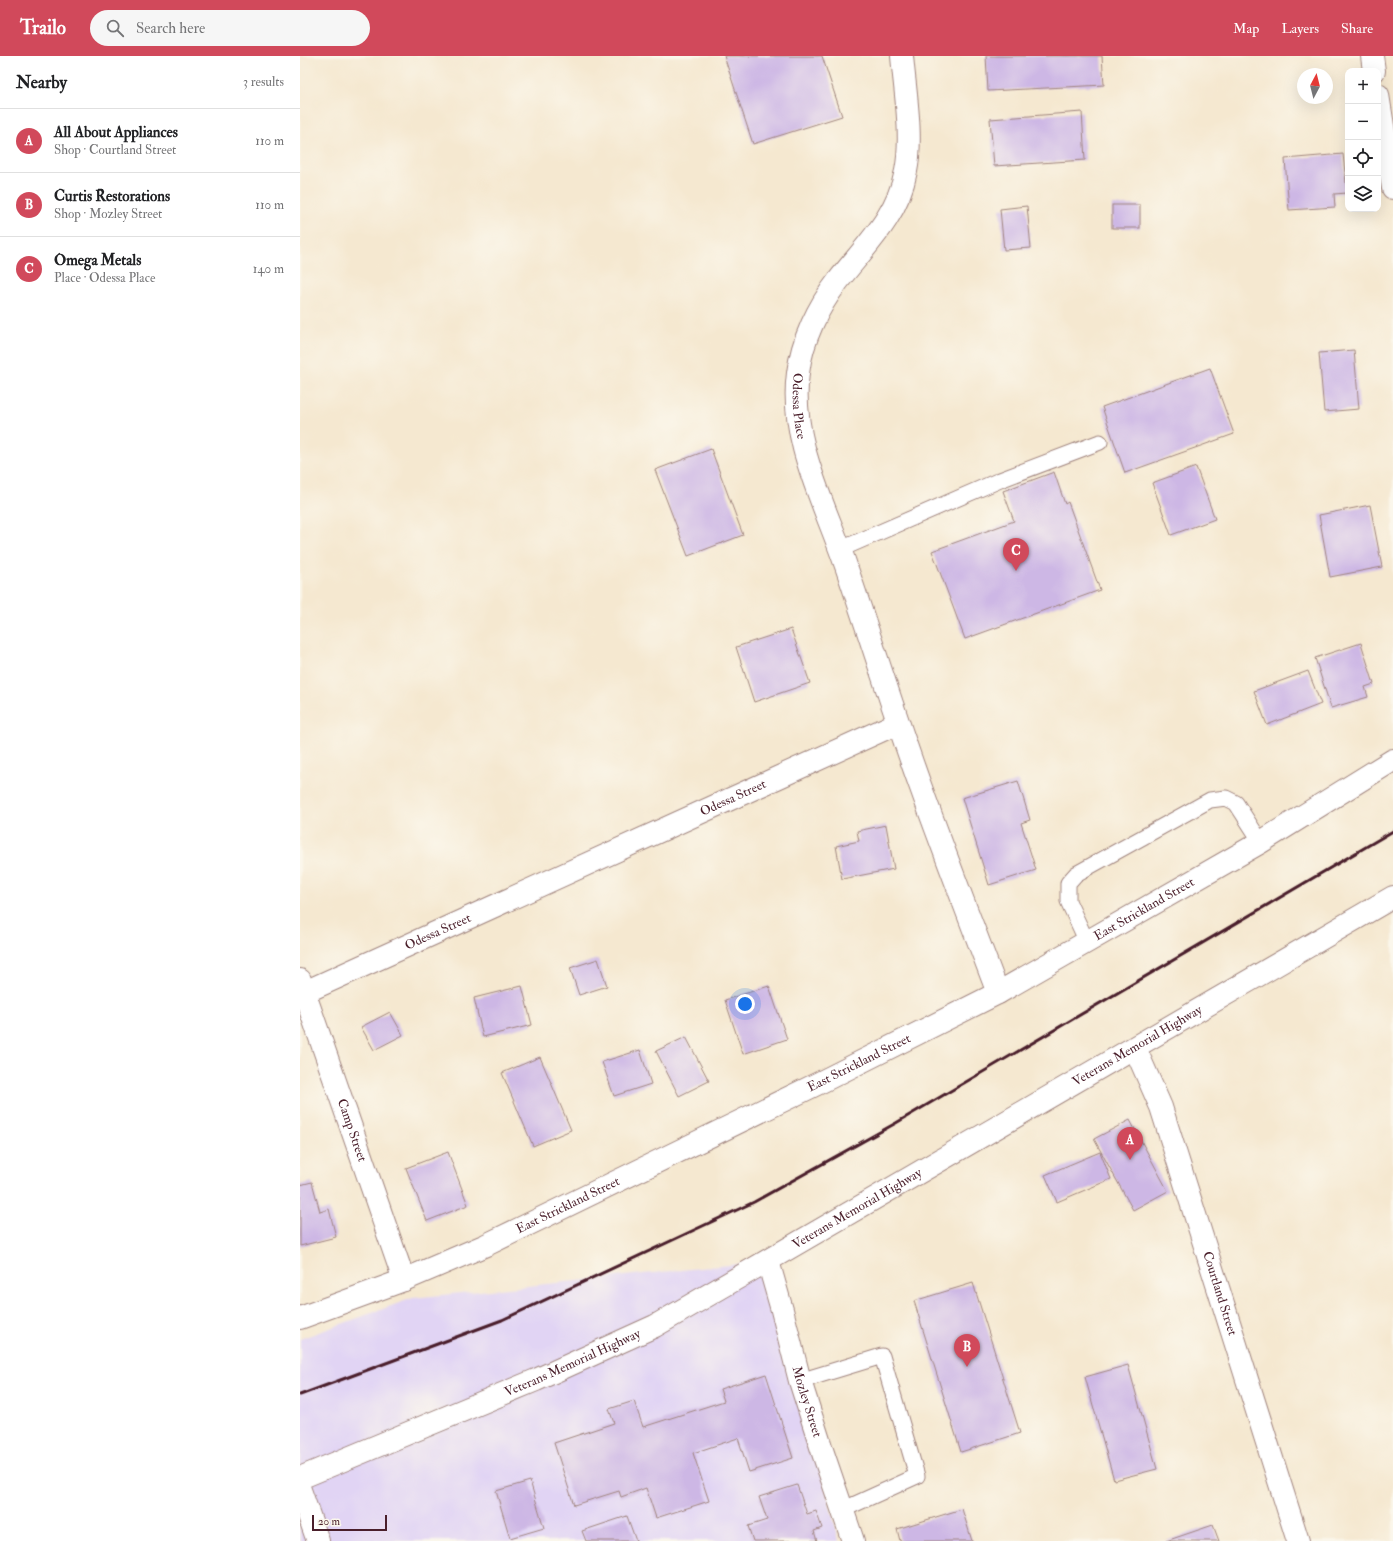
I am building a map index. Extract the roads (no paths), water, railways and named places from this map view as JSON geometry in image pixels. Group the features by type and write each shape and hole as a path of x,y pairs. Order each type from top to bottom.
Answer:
{"street":[{"name":"Odessa Place","path":"898,722 841,549 812,474 801,437 797,406 798,370 812,323 823,302 882,227 900,192 906,171 908,136 902,56"},
{"path":"1372,56 1374,68"},
{"path":"1379,104 1393,188"},
{"path":"898,722 998,993"},
{"name":"Odessa Street","path":"302,986 898,722"},
{"name":"East Strickland Street","path":"300,1318 404,1280 541,1220 998,993 1261,842 1393,760"},
{"name":"Veterans Memorial Highway","path":"300,1478 536,1380 655,1326 1393,897"},
{"name":"Camp Street","path":"302,986 404,1280"},
{"name":"Courtland Street","path":"1135,1048 1161,1107 1298,1541"},
{"name":"Mozley Street","path":"768,1261 800,1381 853,1541"},
{"path":"300,1490 318,1541"}],"lane":[{"path":"841,549 1000,480 1100,442"},
{"path":"1087,942 1068,901 1068,883 1076,874 1210,800 1226,798 1236,803 1261,842"},
{"path":"800,1381 882,1356 917,1476 842,1510"}],"railway":[{"path":"300,1395 502,1320 754,1202 896,1123 1393,831"}],"place":[{"name":"Omega Metals","path":"1016,571"},
{"name":"All About Appliances","path":"1130,1160"},
{"name":"Curtis Restorations","path":"967,1367"}]}
